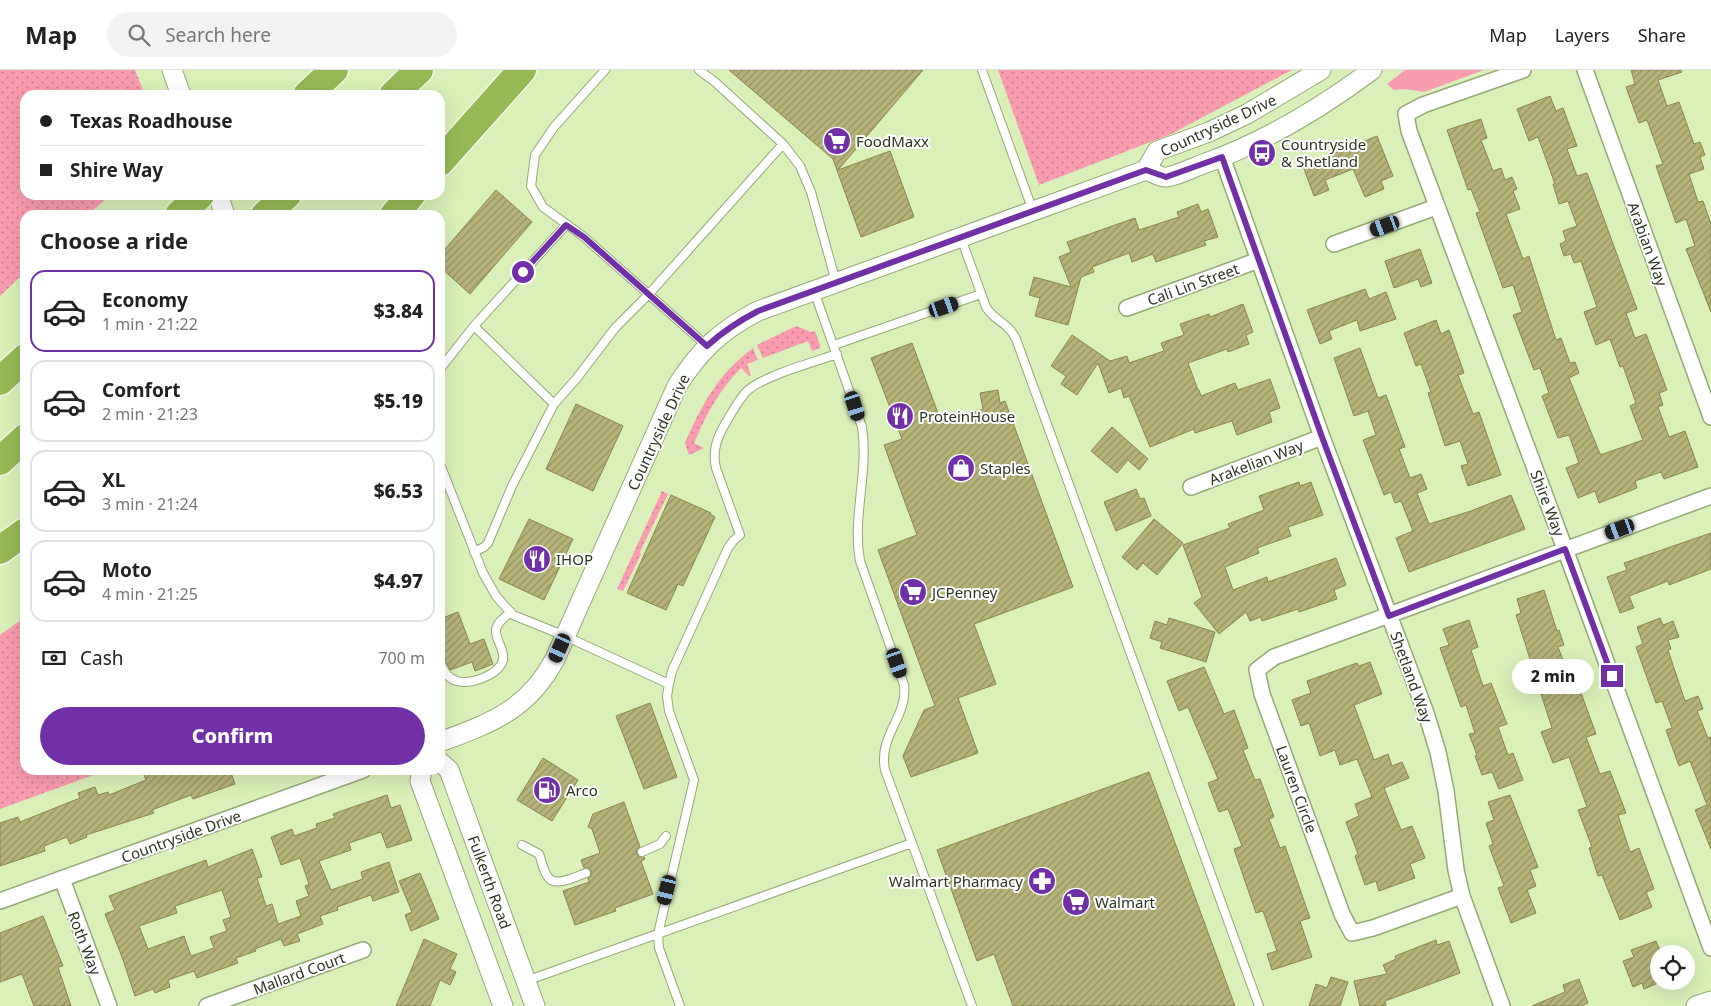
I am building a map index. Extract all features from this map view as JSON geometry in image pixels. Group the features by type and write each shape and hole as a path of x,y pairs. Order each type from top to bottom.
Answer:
{"highway":[{"path":"312,90 334,70"},
{"path":"398,90 419,70"},
{"path":"445,156 522,70"},
{"path":"398,210 407,200"},
{"path":"0,381 20,363"},
{"path":"0,461 20,443"},
{"path":"0,550 20,536"}],"street":[{"path":"172,70 179,90"},
{"name":"Countryside Drive","path":"1146,170 1156,152 1209,132 1247,114 1321,70"},
{"name":"Countryside Drive","path":"445,740 486,724 515,708 531,693 552,666 677,386 689,366 722,332 752,314 1146,170 1166,177 1250,146 1289,125 1345,90 1372,70"},
{"name":"Shire Way","path":"1523,70 1423,105 1406,114 1409,130 1436,208 1565,549 1711,948"},
{"name":"Arabian Way","path":"1585,70 1711,418"},
{"name":"Shetland Way","path":"1222,157 1322,437 1426,713 1438,752 1446,791 1456,870 1462,896 1502,1006"},
{"path":"1334,244 1436,208"},
{"name":"Cali Lin Street","path":"1127,308 1259,260"},
{"name":"Arakelian Way","path":"1191,486 1322,437"},
{"path":"1389,616 1711,496"},
{"name":"Lauren Circle","path":"1389,616 1274,656 1257,670 1262,694 1342,914 1352,933 1373,928 1462,896"},
{"name":"Fulkerth Road","path":"445,766 449,770 535,1006"},
{"name":"Countryside Drive","path":"0,901 349,775"},
{"name":"Fulkerth Road","path":"421,775 420,781 503,1006"},
{"name":"Roth Way","path":"62,879 109,1006"},
{"name":"Mallard Court","path":"207,1006 362,950"},
{"path":"1696,1006 1711,1000"}],"lane":[{"path":"605,70 554,127 535,155 531,186 543,207 584,237 707,346"},
{"path":"699,70 715,82 783,144 800,166 811,192 836,284"},
{"path":"982,70 1033,211"},
{"path":"474,552 488,543 512,486 554,404 577,378 615,328 650,294 783,144"},
{"path":"445,363 474,326 566,225"},
{"path":"961,238 989,312 1010,328 1016,339 1259,1006"},
{"path":"814,291 859,417 864,437 858,540 860,561 906,695 904,704 885,745 885,770 972,1006"},
{"path":"834,345 981,294"},
{"path":"474,326 554,404"},
{"path":"680,1006 659,948 658,934 694,780 669,711 667,696 672,671 728,548 740,536 713,457 715,444 723,427 740,401 757,384 837,354"},
{"path":"445,477 483,573 496,596 513,615 565,636 669,684"},
{"path":"445,672 453,680 460,682 478,680 499,667 503,660 496,629 499,623 511,612"},
{"path":"642,852 660,844 666,836"},
{"path":"526,981 912,843"},
{"path":"522,846 539,854 548,877 553,881 562,881 586,872"}],"shaded area":[{"path":"0,70 135,70 143,90 20,90 20,200 104,200 94,210 20,210 20,277 0,296"},
{"path":"998,70 1292,70 1171,134 1039,185"},
{"path":"1405,70 1484,70 1424,92 1406,89 1394,90 1387,84"},
{"path":"796,326 811,332 815,331 820,348 812,351 808,341 763,358 757,345"},
{"path":"753,348 758,360 747,364 751,376 741,368 726,385 708,413 694,443 704,448 689,455 685,443 712,391 730,368"},
{"path":"662,491 668,494 640,552 641,554 623,591 617,589"},
{"path":"20,621 20,775 93,775 0,809 0,635"}],"building":[{"name":"FoodMaxx","path":"729,70 923,70 838,170 890,151 914,217 861,237 833,159"},
{"path":"1631,70 1681,70 1682,72 1658,80 1667,106 1679,102 1694,144 1700,142 1705,155 1700,157 1704,169 1689,174 1698,202 1703,201 1711,224 1711,312 1686,249 1695,246 1686,219 1676,223 1656,166 1663,164 1647,120 1639,123 1626,87 1635,84"},
{"path":"1550,96 1556,111 1563,108 1577,146 1567,149 1577,176 1587,173 1637,309 1626,313 1635,338 1646,334 1667,390 1659,393 1663,405 1658,407 1669,437 1685,431 1698,467 1664,479 1661,472 1635,481 1637,488 1599,503 1595,491 1578,498 1566,468 1579,463 1569,435 1558,438 1542,396 1549,393 1540,368 1534,370 1513,315 1522,312 1513,285 1503,288 1476,213 1480,212 1471,189 1468,190 1447,130 1481,119 1487,138 1481,140 1493,171 1501,168 1505,180 1512,177 1517,189 1513,191 1520,209 1506,214 1523,259 1529,256 1556,340 1561,338 1570,363 1575,362 1579,373 1569,378 1600,454 1603,454 1643,440 1630,406 1636,403 1623,366 1620,367 1610,339 1596,345 1584,312 1597,307 1581,261 1574,263 1571,254 1564,256 1560,244 1566,241 1563,231 1577,226 1568,201 1559,204 1553,184 1555,184 1538,137 1529,141 1517,109"},
{"path":"1377,136 1393,176 1381,181 1384,189 1365,197 1353,169 1325,180 1329,190 1314,196 1303,166"},
{"path":"496,190 532,222 470,294 445,272 445,249"},
{"path":"1198,204 1201,212 1208,209 1218,237 1204,241 1206,245 1156,262 1153,254 1132,262 1129,253 1092,267 1094,272 1081,277 1068,325 1035,316 1040,298 1029,295 1034,277 1071,287 1059,257 1071,252 1067,242 1135,218 1139,230 1179,217 1177,212"},
{"path":"1420,249 1432,283 1421,287 1418,279 1394,288 1385,261"},
{"path":"1365,289 1369,299 1386,292 1396,319 1360,331 1357,320 1329,331 1332,339 1320,344 1307,310"},
{"path":"1243,304 1253,332 1246,335 1249,344 1228,352 1227,349 1188,363 1201,396 1235,383 1238,390 1270,379 1280,408 1269,412 1272,422 1237,435 1232,421 1195,433 1194,429 1150,447 1129,396 1124,398 1121,388 1109,393 1098,363 1077,395 1061,384 1066,376 1051,366 1072,335 1110,361 1127,356 1129,363 1164,351 1161,343 1184,335 1180,324 1209,314 1210,317"},
{"path":"1436,320 1441,334 1449,330 1464,373 1458,375 1473,414 1479,412 1501,475 1468,486 1461,466 1468,464 1460,441 1445,446 1428,393 1431,392 1421,364 1416,366 1404,333"},
{"path":"912,343 942,424 983,409 980,393 998,390 1000,403 1005,401 1073,587 974,624 996,684 958,698 978,753 911,777 903,756 924,710 935,706 878,550 917,535 884,445 902,439 871,358"},
{"path":"1360,348 1378,398 1386,395 1405,447 1399,449 1410,478 1421,474 1427,489 1417,493 1429,524 1471,511 1511,495 1525,529 1409,572 1396,538 1413,531 1401,501 1395,503 1391,492 1384,495 1363,440 1376,435 1368,411 1354,416 1334,358"},
{"path":"576,404 623,426 593,491 546,469"},
{"path":"1112,427 1148,459 1139,470 1128,460 1117,473 1091,451"},
{"path":"1299,482 1300,486 1311,482 1323,515 1288,527 1291,536 1257,548 1259,553 1225,567 1233,590 1267,577 1268,582 1336,558 1346,585 1334,590 1337,599 1299,612 1298,609 1262,621 1261,617 1250,621 1246,612 1219,634 1194,603 1202,597 1183,545 1230,528 1228,524 1264,510 1259,496"},
{"path":"1136,489 1140,499 1144,498 1151,516 1116,531 1104,502"},
{"path":"671,495 711,513 715,517 683,586 678,584 666,610 627,593"},
{"name":"IHOP","path":"529,519 573,539 544,600 499,579"},
{"path":"1154,519 1183,543 1157,575 1143,563 1137,570 1122,557"},
{"path":"1711,533 1711,569 1669,585 1668,581 1629,596 1634,608 1620,613 1607,577 1627,570 1624,563"},
{"path":"1544,590 1557,631 1559,630 1564,645 1558,647 1568,673 1573,671 1596,734 1586,737 1600,774 1610,771 1626,813 1618,815 1630,852 1639,848 1654,889 1646,892 1652,907 1620,920 1602,875 1598,876 1589,848 1592,847 1578,810 1587,807 1569,757 1553,763 1541,732 1552,728 1536,678 1532,679 1528,667 1532,665 1516,615 1521,613 1517,599"},
{"path":"458,612 470,644 484,639 493,664 475,671 472,662 450,670 445,660 445,617"},
{"path":"1169,618 1215,632 1206,662 1160,648 1162,642 1150,638 1155,621 1167,625"},
{"path":"1660,618 1663,625 1673,621 1679,637 1668,640 1671,649 1668,650 1685,701 1698,696 1703,709 1697,711 1708,738 1711,737 1711,849 1695,810 1707,805 1690,761 1679,766 1666,730 1672,728 1662,701 1656,703 1636,647 1643,644 1637,627"},
{"path":"1469,620 1478,647 1471,650 1483,686 1491,683 1507,724 1498,727 1508,755 1513,753 1523,780 1499,789 1492,772 1482,775 1469,734 1475,733 1466,705 1461,707 1440,648 1449,645 1443,629"},
{"path":"1370,662 1382,694 1354,705 1374,760 1388,754 1392,766 1402,762 1409,778 1384,788 1401,830 1412,826 1425,858 1410,864 1415,878 1379,891 1376,881 1365,885 1355,856 1358,854 1346,822 1359,816 1355,804 1372,797 1357,759 1340,765 1335,750 1320,756 1309,723 1301,726 1292,700 1311,693 1307,681 1357,663 1359,666"},
{"path":"1204,667 1224,714 1234,710 1248,748 1243,750 1255,780 1260,779 1274,817 1269,819 1280,848 1285,846 1310,918 1300,921 1312,957 1272,970 1267,954 1277,951 1263,911 1256,913 1234,849 1242,846 1228,809 1219,812 1208,783 1218,779 1188,707 1179,711 1167,681"},
{"path":"650,703 677,777 644,789 616,716"},
{"path":"543,758 578,780 552,821 517,800"},
{"name":"Walmart","path":"1149,772 1235,1006 1013,1006 994,954 977,961 937,850"},
{"path":"144,775 232,775 235,784 193,799 191,795 152,810 154,813 86,835 87,837 70,844 67,837 44,846 45,851 0,866 0,823 18,817 20,822 80,798 78,793 95,787 98,795 108,792 109,795 146,780"},
{"path":"387,795 391,808 400,805 412,840 387,848 381,832 349,843 351,850 319,861 331,890 363,879 361,872 389,862 399,892 373,901 371,895 337,907 338,910 320,916 323,924 297,934 300,941 284,946 281,939 236,958 238,963 197,978 194,971 168,980 170,987 155,993 153,989 135,996 105,914 115,910 109,896 206,860 208,867 252,849 262,877 257,878 266,906 272,904 278,924 301,916 296,901 309,896 305,886 309,884 300,858 281,865 271,837 292,829 294,836 317,828 316,824 335,818 333,814","holes":["222,890 231,917 223,920 227,931 210,937 214,948 191,956 184,936 148,949 139,926 177,913 175,906"]},
{"path":"1510,795 1538,867 1530,870 1536,886 1527,890 1536,913 1511,923 1498,888 1504,886 1489,846 1493,844 1486,823 1494,820 1488,802"},
{"path":"624,802 640,847 637,849 637,854 645,859 641,861 653,894 615,908 616,911 575,925 563,891 589,882 588,878 591,876 591,871 589,868 584,868 581,860 600,853 592,829 588,827 593,814"},
{"path":"420,873 439,919 411,931 405,915 412,912 399,881"},
{"path":"43,916 63,966 58,967 71,1006 34,1006 22,974 0,982 0,933"},
{"path":"424,939 457,954 450,969 456,972 450,985 440,980 430,1006 396,1006"},
{"path":"1436,940 1437,945 1449,941 1460,973 1385,1001 1386,1006 1360,1006 1354,981 1387,974 1383,965 1396,959 1395,956"},
{"path":"1656,941 1658,945 1650,945 1650,986 1644,989 1642,983 1633,987 1623,961 1634,957 1631,950"},
{"path":"1331,977 1348,982 1340,1006 1309,1006 1316,984 1327,988"},
{"path":"1579,979 1588,1003 1581,1006 1532,1006 1565,992 1563,985"}],"place":[{"name":"FoodMaxx","path":"837,141"},
{"name":"Countryside & Shetland","path":"1262,153"},
{"name":"ProteinHouse","path":"900,416"},
{"name":"Staples","path":"961,468"},
{"name":"IHOP","path":"537,559"},
{"name":"JCPenney","path":"913,592"},
{"name":"Arco","path":"547,790"},
{"name":"Walmart Pharmacy","path":"1042,881"},
{"name":"Walmart","path":"1076,902"}],"route":[{"path":"523,272 566,225 584,237 707,346 722,332 758,311 1146,170 1166,177 1222,157 1322,437 1389,616 1565,549 1612,676"}]}
